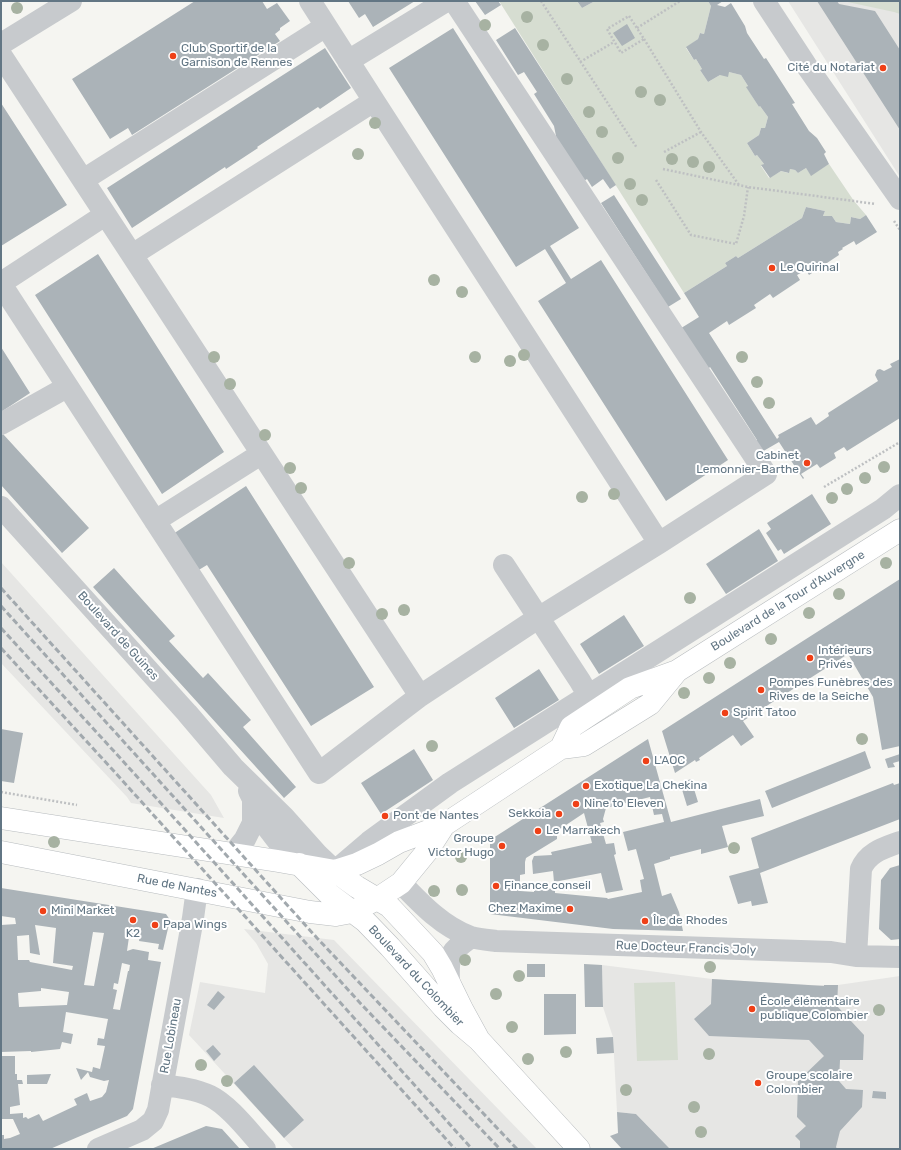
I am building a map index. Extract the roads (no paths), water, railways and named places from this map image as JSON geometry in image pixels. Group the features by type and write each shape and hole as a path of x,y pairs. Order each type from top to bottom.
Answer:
{"main road":[{"name":"Boulevard de la Tour d'Auvergne","path":"561,748 571,727 592,703 677,671 900,530"},
{"name":"Boulevard de la Tour d'Auvergne","path":"335,871 357,864 400,842 444,824 561,748 584,745 650,704 677,671"},
{"path":"1,818 299,864 335,871"},
{"name":"Boulevard de la Tour d'Auvergne","path":"352,912 377,899 401,883 428,850 444,824"},
{"name":"Rue de Nantes","path":"1,852 310,912 336,915 352,912"},
{"name":"Boulevard du Colombier","path":"299,864 329,894 365,921 379,935 443,1007 479,1040 579,1149"},
{"name":"Boulevard du Colombier","path":"335,871 357,887 388,906 433,952 479,1040"}],"street":[{"path":"1,44 71,1"},
{"path":"310,1 659,543"},
{"path":"348,61 446,1"},
{"path":"105,215 1,284 319,773 420,696 538,618 659,543 766,474 454,1"},
{"path":"764,1 806,65 900,199"},
{"path":"83,180 326,26"},
{"path":"1,55 420,696"},
{"path":"132,255 374,101"},
{"path":"1,424 68,386"},
{"path":"155,521 261,454"},
{"path":"335,871 369,842 450,783 592,703 876,513 900,495"},
{"name":"Boulevard de Guines","path":"1,507 187,713 233,767 284,817 318,855 335,871"},
{"path":"504,565 592,703"},
{"name":"Boulevard de Guines","path":"233,767 253,796 267,827 287,853 299,864"},
{"path":"233,854 245,839 253,823 253,796"},
{"path":"856,956 861,869 864,862 870,856 900,842"},
{"name":"Rue Docteur Francis Joly","path":"401,883 414,897 441,920 471,937 496,941 831,952 856,956 900,957"},
{"name":"Rue Lobineau","path":"98,1149 142,1130 153,1121 158,1110 197,889"},
{"path":"449,982 448,961 451,953 471,937"},
{"path":"162,1085 197,1091 211,1096 224,1105 265,1149"}],"railway":[{"path":"1,588 317,938 517,1149"},
{"path":"1,606 361,1004 500,1149"},
{"path":"1,628 122,760 472,1149"},
{"path":"1,648 455,1149"}],"place":[{"name":"Club Sportif de la Garnison de Rennes","path":"173,56"},
{"name":"Cité du Notariat","path":"883,68"},
{"name":"Le Quirinal","path":"772,268"},
{"name":"Cabinet Lemonnier-Barthe","path":"807,463"},
{"name":"Intérieurs Privés","path":"810,658"},
{"name":"Pompes Funèbres des Rives de la Seiche","path":"761,690"},
{"name":"Spirit Tatoo","path":"725,713"},
{"name":"L'AOC","path":"646,761"},
{"name":"Exotique La Chekina","path":"586,786"},
{"name":"Nine to Eleven","path":"576,804"},
{"name":"Sekkoia","path":"559,814"},
{"name":"Pont de Nantes","path":"385,816"},
{"name":"Le Marrakech","path":"538,831"},
{"name":"Groupe Victor Hugo","path":"502,846"},
{"name":"Finance conseil","path":"496,886"},
{"name":"Chez Maxime","path":"570,909"},
{"name":"Mini Market","path":"43,911"},
{"name":"K2","path":"133,920"},
{"name":"Île de Rhodes","path":"645,921"},
{"name":"Papa Wings","path":"155,925"},
{"name":"École élémentaire publique Colombier","path":"752,1009"},
{"name":"Groupe scolaire Colombier","path":"758,1083"}]}
